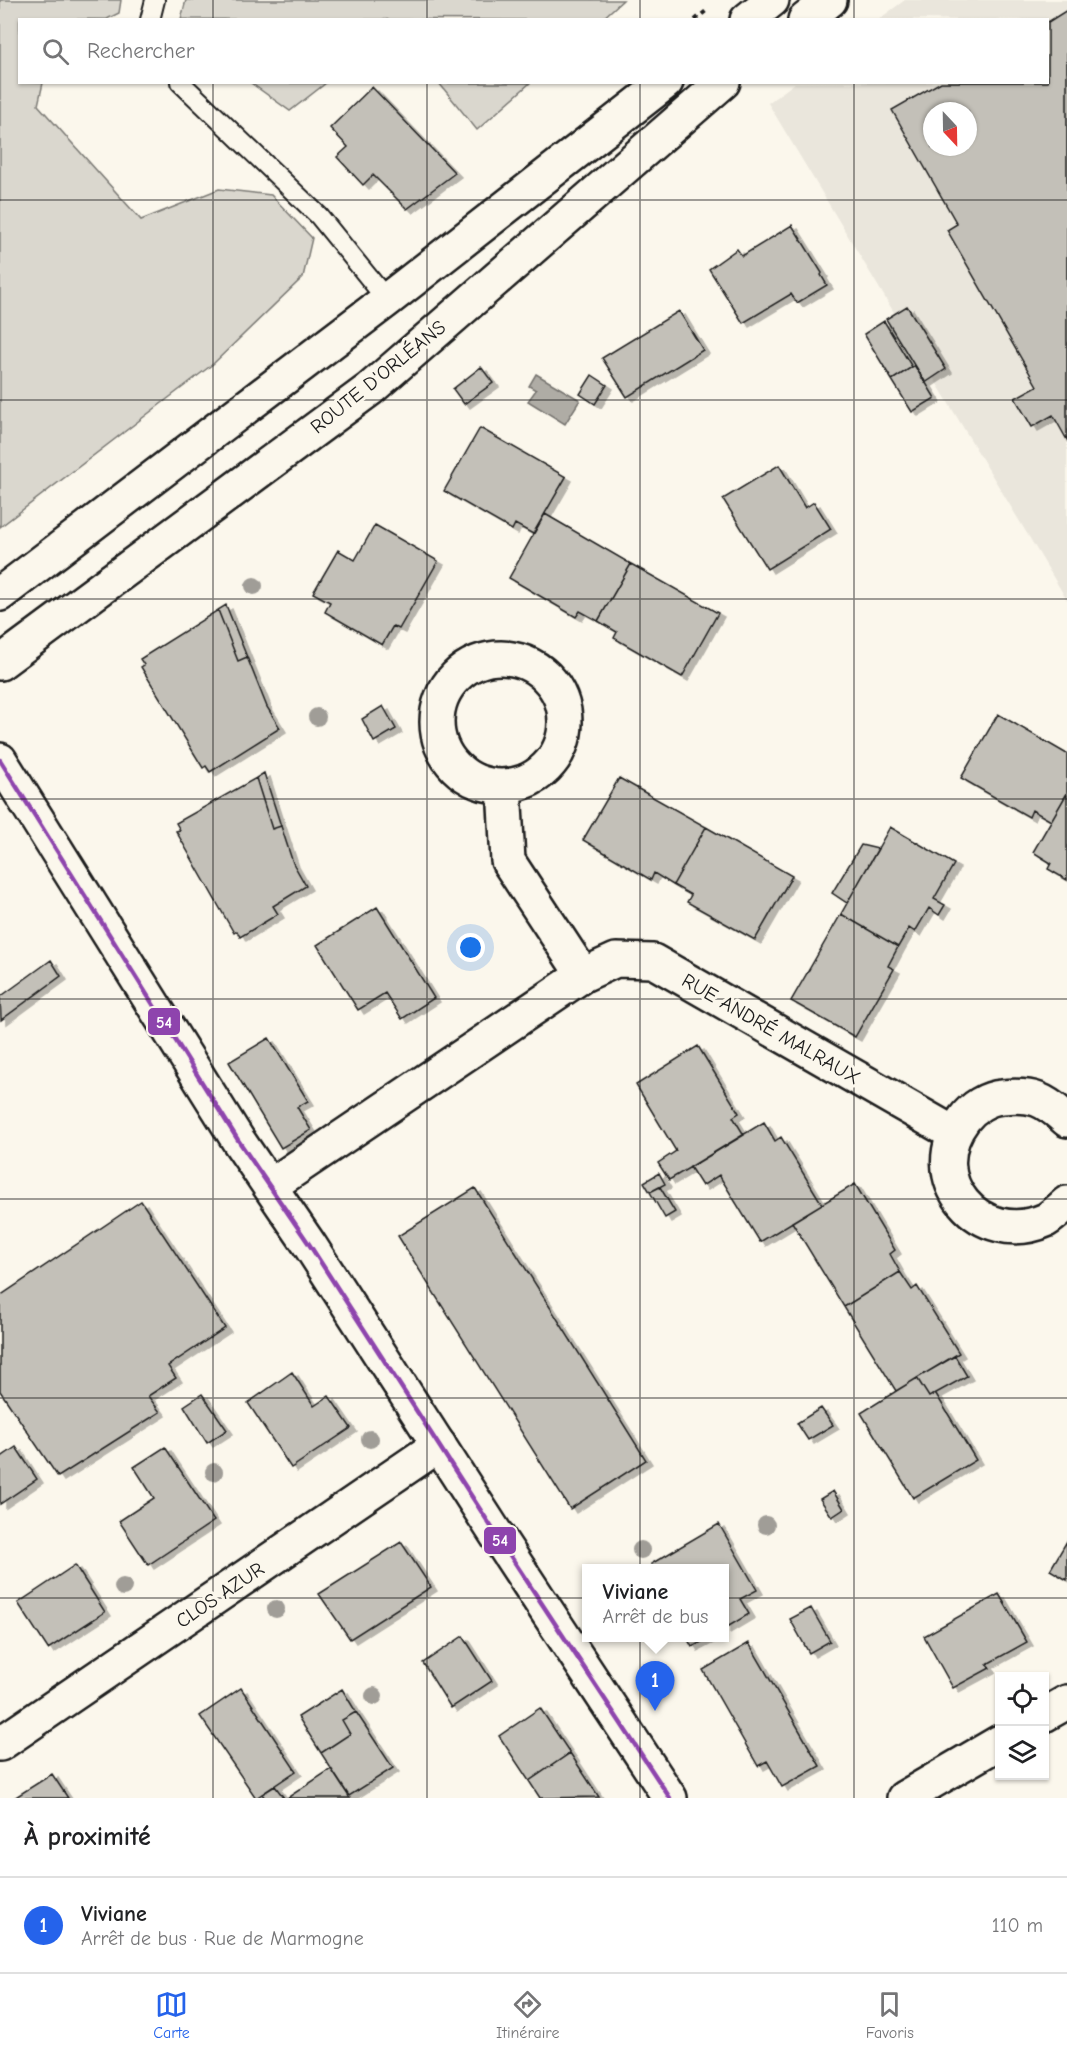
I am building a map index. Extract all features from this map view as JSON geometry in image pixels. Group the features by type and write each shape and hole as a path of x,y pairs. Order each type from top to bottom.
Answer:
{"street":[{"path":"750,18 772,0"},
{"path":"808,18 830,0"},
{"path":"0,594 387,300 663,84"},
{"name":"ROUTE D'ORLÉANS","path":"8,657 370,388 721,84"},
{"path":"0,760 238,1140 280,1180 439,1445 670,1798"},
{"path":"504,786 508,861 583,975"},
{"name":"RUE ANDRÉ MALRAUX","path":"280,1180 583,975 616,960 653,961 954,1133"},
{"path":"1067,1120 1049,1104 1022,1095 995,1097 970,1111 954,1133 947,1160 953,1188 969,1210 993,1224 1020,1228 1047,1219 1067,1203"},
{"name":"CLOS AZUR","path":"0,1744 439,1445"},
{"path":"1049,1712 1067,1702"},
{"path":"904,1798 995,1744"}],"lane":[{"path":"150,18 155,0"},
{"path":"182,84 319,216 387,300"}],"shaded area":[{"path":"0,0 121,0 119,13 109,18 18,18 18,84 43,84 38,105 141,220 219,189 271,195 312,238 303,277 213,364 0,527"},
{"path":"186,0 623,0 603,18 181,18"},
{"path":"905,0 1067,0 1067,600 768,103 794,84 1049,84 1049,18 880,18"},
{"path":"252,84 325,84 290,111"},
{"path":"440,84 529,84 477,130"},
{"path":"536,374 580,400 565,424 528,401 536,390 529,386"}],"building":[{"path":"1067,10 1067,440 1053,415 1032,427 1015,398 1037,386 947,230 957,224 892,110 938,84 1049,84 1049,21"},
{"path":"372,87 455,173 407,209 373,175 363,185 337,157 348,147 330,128"},
{"path":"792,225 827,285 797,303 791,294 743,323 709,269 737,249 742,256"},
{"path":"907,306 946,369 925,383 886,319"},
{"path":"679,311 703,350 627,397 602,358"},
{"path":"884,321 912,367 892,380 864,334"},
{"path":"915,365 935,398 912,412 892,380"},
{"path":"481,367 493,383 464,404 453,389"},
{"path":"592,375 607,385 595,404 580,394"},
{"path":"480,428 566,477 533,534 515,524 512,530 444,491"},
{"path":"779,465 805,508 814,502 831,529 767,569 723,499"},
{"path":"545,514 631,564 598,621 580,611 576,617 509,578"},
{"path":"375,525 438,561 399,629 393,626 382,645 325,612 330,602 313,593 338,550 355,560"},
{"path":"631,564 718,613 682,677 614,638 617,632 598,621"},
{"path":"226,605 247,657 238,661 218,610"},
{"path":"218,610 238,661 247,657 267,707 280,728 210,772 206,766 203,768 141,667 144,665 140,659"},
{"path":"383,706 396,729 374,742 362,719"},
{"path":"998,714 1067,754 1067,793 1051,821 1032,810 1029,817 961,778"},
{"path":"264,773 281,826 272,829 256,778"},
{"path":"256,778 272,829 281,826 293,863 306,886 273,906 278,914 240,937 237,931 234,933 176,831 180,830 176,823"},
{"path":"619,778 706,827 673,885 654,873 651,880 583,840"},
{"path":"1066,795 1067,880 1048,869 1051,863 1033,852"},
{"path":"706,827 792,876 755,940 687,902 691,895 673,885"},
{"path":"890,827 954,864 934,899 945,905 939,915 929,908 915,932 909,928 898,947 841,914"},
{"path":"861,845 878,849 847,903 832,893"},
{"path":"377,907 434,998 402,1019 385,993 358,1010 317,945"},
{"path":"841,914 898,947 888,966 894,969 855,1037 791,1001"},
{"path":"51,960 61,976 1,1020 0,997"},
{"path":"269,1038 308,1101 297,1107 311,1130 281,1148 229,1062"},
{"path":"698,1046 739,1113 733,1117 744,1135 669,1180 658,1163 676,1151 636,1085"},
{"path":"764,1122 775,1141 781,1137 822,1204 760,1242 719,1175 702,1186 690,1167"},
{"path":"659,1173 665,1184 650,1192 644,1182"},
{"path":"855,1184 895,1250 890,1254 900,1272 844,1307 792,1222"},
{"path":"660,1187 675,1212 665,1218 650,1192"},
{"path":"475,1188 646,1460 570,1509 398,1236"},
{"path":"141,1201 225,1328 168,1366 176,1378 148,1396 160,1412 58,1477 0,1391 0,1296"},
{"path":"900,1272 912,1290 917,1286 959,1353 896,1391 844,1307"},
{"path":"955,1356 967,1376 929,1397 917,1378"},
{"path":"292,1372 314,1406 329,1396 351,1428 291,1468 248,1403"},
{"path":"917,1378 929,1397 936,1394 976,1460 913,1498 861,1413"},
{"path":"202,1394 227,1430 207,1443 184,1406"},
{"path":"821,1408 833,1425 808,1440 797,1423"},
{"path":"16,1447 37,1479 0,1504 0,1458"},
{"path":"165,1447 214,1521 148,1565 119,1521 154,1498 134,1467"},
{"path":"833,1491 844,1509 832,1517 820,1499"},
{"path":"719,1524 757,1590 740,1599 749,1614 729,1626 729,1564 651,1564"},
{"path":"1067,1541 1067,1580 1050,1570"},
{"path":"401,1542 431,1587 350,1639 319,1594"},
{"path":"75,1565 105,1612 48,1649 18,1603"},
{"path":"999,1594 1027,1642 987,1664 990,1668 953,1688 924,1636"},
{"path":"811,1608 830,1641 809,1653 790,1619"},
{"path":"463,1636 492,1681 451,1708 423,1663"},
{"path":"689,1642 701,1642 692,1647"},
{"path":"749,1643 820,1766 782,1787 767,1761 758,1766 703,1670"},
{"path":"241,1688 296,1771 256,1798 200,1716"},
{"path":"342,1689 356,1712 342,1720 350,1734 321,1753 298,1717"},
{"path":"540,1708 570,1753 529,1781 499,1736"},
{"path":"356,1712 393,1768 349,1796 321,1753 350,1734 342,1720"},
{"path":"570,1753 599,1797 540,1798 529,1781"},
{"path":"331,1769 350,1798 287,1798"},
{"path":"52,1774 68,1798 14,1798"},
{"path":"275,1786 284,1798 265,1798 262,1794"}],"transit line":[{"name":"54","path":"0,760 238,1140 309,1244 670,1798"}],"place":[{"name":"Viviane","path":"655,1711"}]}
